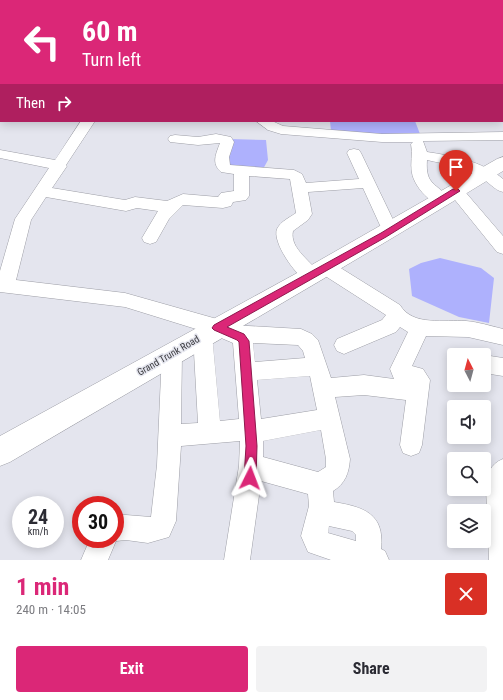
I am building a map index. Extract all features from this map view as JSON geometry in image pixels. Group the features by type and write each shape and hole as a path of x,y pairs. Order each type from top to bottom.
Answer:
{"main road":[{"name":"Grand Trunk Road","path":"0,452 172,354 217,332 318,271 448,196 497,174"}],"street":[{"path":"87,122 20,226 3,286 125,300 217,332 243,338 250,430 251,466 237,560"},
{"path":"265,122 281,130 382,138 503,135 498,122"},
{"path":"175,139 198,141 216,138 226,140 227,142 222,159 223,167 226,169 294,175 298,179 304,214 286,229 284,238 285,243 289,249 318,271 393,310 396,314 417,328 461,328 503,337"},
{"path":"415,138 421,156 419,170 423,183 448,196 503,248"},
{"path":"354,153 390,230"},
{"path":"0,154 60,166"},
{"path":"421,156 461,163 497,174"},
{"path":"0,169 15,157"},
{"path":"150,238 164,215 180,200 223,203 225,202 226,197 241,196 242,171"},
{"path":"300,188 369,183"},
{"path":"42,191 126,206 135,202 171,207"},
{"path":"344,345 389,326 394,320 396,314"},
{"path":"411,445 418,378 401,372 400,369 418,332 417,328"},
{"path":"217,332 301,337 308,341 313,349 330,418 338,468 321,496 314,536 317,543 372,559 369,531 364,524 358,520 325,512 321,496"},
{"path":"210,432 217,332"},
{"path":"124,527 151,532 160,528 162,521 171,436 172,354"},
{"path":"491,365 503,367"},
{"path":"246,372 320,378 417,391"},
{"path":"171,436 250,430 330,418"},
{"path":"251,466 321,496"},
{"path":"502,560 498,487 499,476 503,471"},
{"path":"94,560 100,548"}],"water":[{"path":"330,122 415,122 420,134 387,138 331,131"},
{"path":"229,139 266,140 268,160 262,171 226,165"},
{"path":"440,258 481,268 494,278 489,323 459,317 412,296 409,269 421,263"}],"route":[{"path":"250,478 252,446 244,341 241,337 217,328 384,235 456,191"}]}
